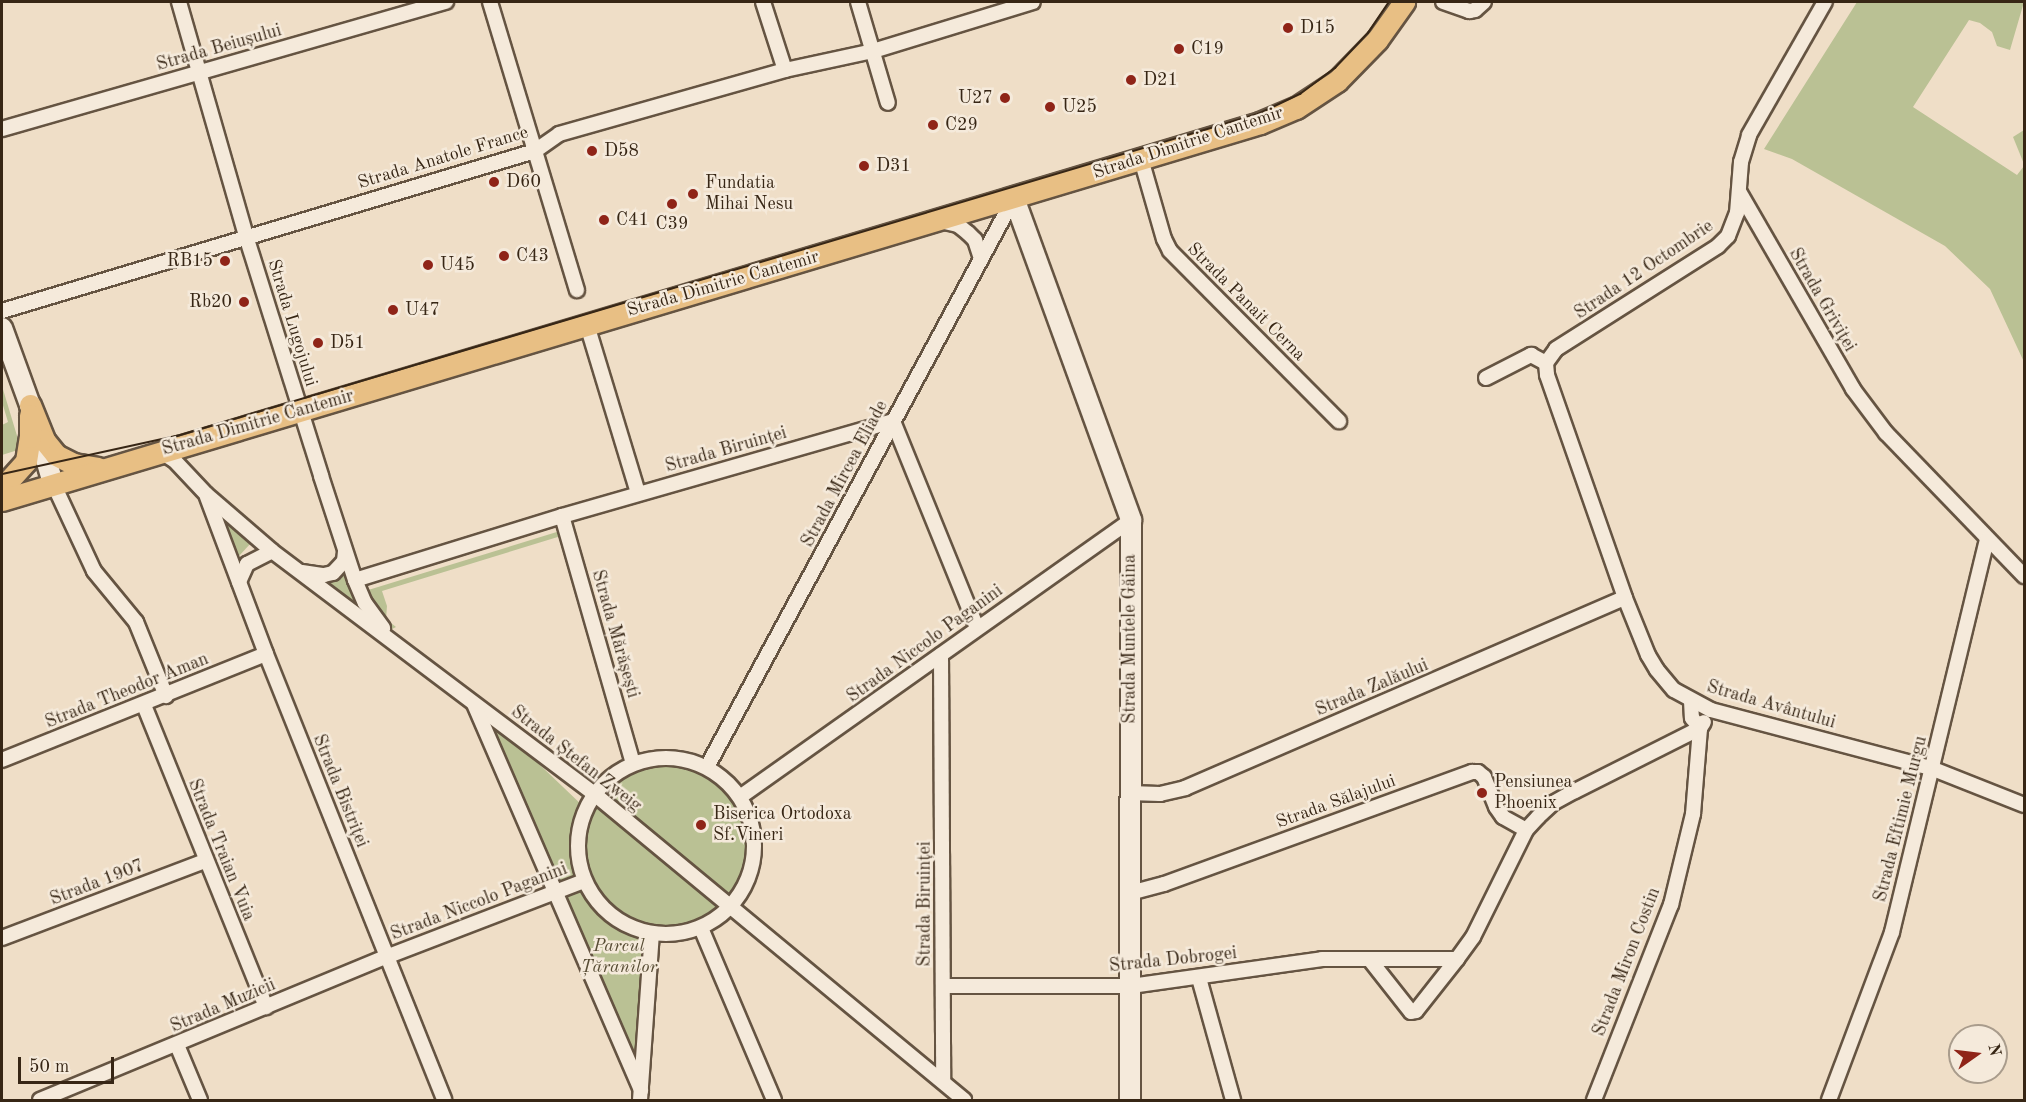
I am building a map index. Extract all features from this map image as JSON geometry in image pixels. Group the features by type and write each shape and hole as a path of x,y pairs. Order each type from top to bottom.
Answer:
{"main road":[{"name":"Strada Dimitrie Cantemir","path":"2,500 1260,123 1313,98 1337,81 1365,55 1389,26 1404,2"},
{"path":"30,405 44,440 56,455 74,464 105,468"},
{"path":"2,488 21,469 28,453 30,405"}],"street":[{"name":"Strada Lugojului","path":"179,2 246,236 345,551 355,580 371,614 396,643"},
{"name":"Strada Beiușului","path":"2,129 446,2"},
{"path":"490,2 577,290"},
{"path":"763,2 785,70"},
{"path":"858,2 888,103"},
{"name":"Strada Anatole France","path":"2,311 535,151 559,134 785,70 873,51 1033,2"},
{"path":"1443,2 1469,11 1475,10 1484,2"},
{"path":"1740,193 1741,162 1749,135 1825,2"},
{"name":"Strada Panait Cerna","path":"1141,159 1164,238 1170,251 1339,421"},
{"name":"Strada 12 Octombrie","path":"1546,363 1556,349 1718,246 1733,226 1740,193"},
{"name":"Strada Griviței","path":"1740,193 1853,388 1886,433 2025,576"},
{"name":"Strada Mircea Eliade","path":"707,767 1014,198"},
{"name":"Strada Muntele Găina","path":"1014,198 1131,520 1130,1101"},
{"path":"938,221 958,225 968,233 975,240 981,259"},
{"path":"587,325 638,493"},
{"path":"2,328 30,405 53,483 94,571 136,622 166,696"},
{"path":"1486,378 1531,355 1546,363"},
{"name":"Strada Avântului","path":"1546,363 1547,375 1625,598 1657,670 1674,690 1691,701 1712,710 1931,768 2022,807"},
{"path":"893,421 977,628"},
{"name":"Strada Biruinței","path":"355,580 638,493 893,421"},
{"name":"Strada Ștefan Zweig","path":"161,452 183,468 206,494 272,551 594,794 943,1081 964,1101"},
{"name":"Strada Bistriței","path":"206,494 266,654 443,1100"},
{"name":"Strada Mărășești","path":"561,516 633,763"},
{"name":"Strada Niccolo Paganini","path":"740,797 1131,520"},
{"name":"Strada Eftimie Murgu","path":"1829,1101 1892,932 1988,539"},
{"path":"239,582 247,564 272,551"},
{"path":"300,571 312,574 333,573 344,561 345,551"},
{"name":"Strada Zalăului","path":"1129,793 1160,794 1185,789 1625,598"},
{"name":"Strada Theodor Aman","path":"2,760 144,705 266,654"},
{"name":"Strada Biruinței","path":"941,655 943,1081"},
{"name":"Strada Miron Costin","path":"1691,701 1692,718 1700,728"},
{"path":"474,702 641,1096"},
{"name":"Strada Traian Vuia","path":"144,705 205,861 266,1007"},
{"name":"Strada Miron Costin","path":"1594,1101 1671,905 1693,814 1700,728 1712,710"},
{"path":"1370,960 1411,1011 1416,1011 1473,937 1526,830 1553,803 1700,728"},
{"path":"670,757 707,767 725,780 740,797 752,828 754,853 749,876 731,906 701,928 677,934 652,934 628,927 608,913 591,895 584,880 578,855 577,838 585,808 594,794 612,775 633,763 670,757"},
{"name":"Strada Sălajului","path":"1130,892 1164,884 1472,772 1478,772 1484,777 1496,807 1503,817 1526,830"},
{"name":"Strada 1907","path":"2,938 205,861"},
{"name":"Strada Niccolo Paganini","path":"386,957 584,880"},
{"path":"701,928 774,1101"},
{"path":"641,1096 652,934"},
{"name":"Strada Muzicii","path":"40,1101 386,957"},
{"name":"Strada Dobrogei","path":"944,986 1131,986 1322,959 1457,959"},
{"path":"1199,978 1233,1101"},
{"path":"177,1045 200,1101"}],"green space":[{"path":"1857,2 2024,2 2010,50 1997,46 1992,32 1980,23 1969,20 1913,107 2017,175 2024,166 2024,362 1990,289 1945,246 1792,159 1764,149"},
{"path":"2024,130 2024,164 2013,137"},
{"path":"2,386 21,449 2,455 2,425 8,422 2,402"},
{"path":"226,524 252,542 238,557"},
{"path":"560,531 561,536 382,591 387,606 386,619 396,627 390,630 371,608 365,591"},
{"path":"345,569 366,612 322,582"},
{"name":"Parcul Țăranilor","path":"474,702 585,808 603,783 619,770 651,758 670,757 707,767 725,780 747,812 752,828 754,853 749,876 737,899 717,919 701,928 677,934 652,934 641,1090"}],"tram line":[{"path":"2,474 177,436 1258,114 1300,94 1335,68 1368,33 1389,2"}],"place":[{"name":"D15","path":"1288,28"},
{"name":"C19","path":"1179,49"},
{"name":"D21","path":"1131,80"},
{"name":"U27","path":"1005,98"},
{"name":"U25","path":"1050,107"},
{"name":"C29","path":"933,125"},
{"name":"D58","path":"592,151"},
{"name":"D31","path":"864,166"},
{"name":"D60","path":"494,182"},
{"name":"Fundatia Mihai Nesu","path":"693,194"},
{"name":"C39","path":"672,204"},
{"name":"C41","path":"604,220"},
{"name":"C43","path":"504,256"},
{"name":"RB15","path":"225,261"},
{"name":"U45","path":"428,265"},
{"name":"Rb20","path":"244,302"},
{"name":"U47","path":"393,310"},
{"name":"D51","path":"318,343"},
{"name":"Pensiunea Phoenix","path":"1482,793"},
{"name":"Biserica Ortodoxa Sf.Vineri","path":"701,825"}]}
